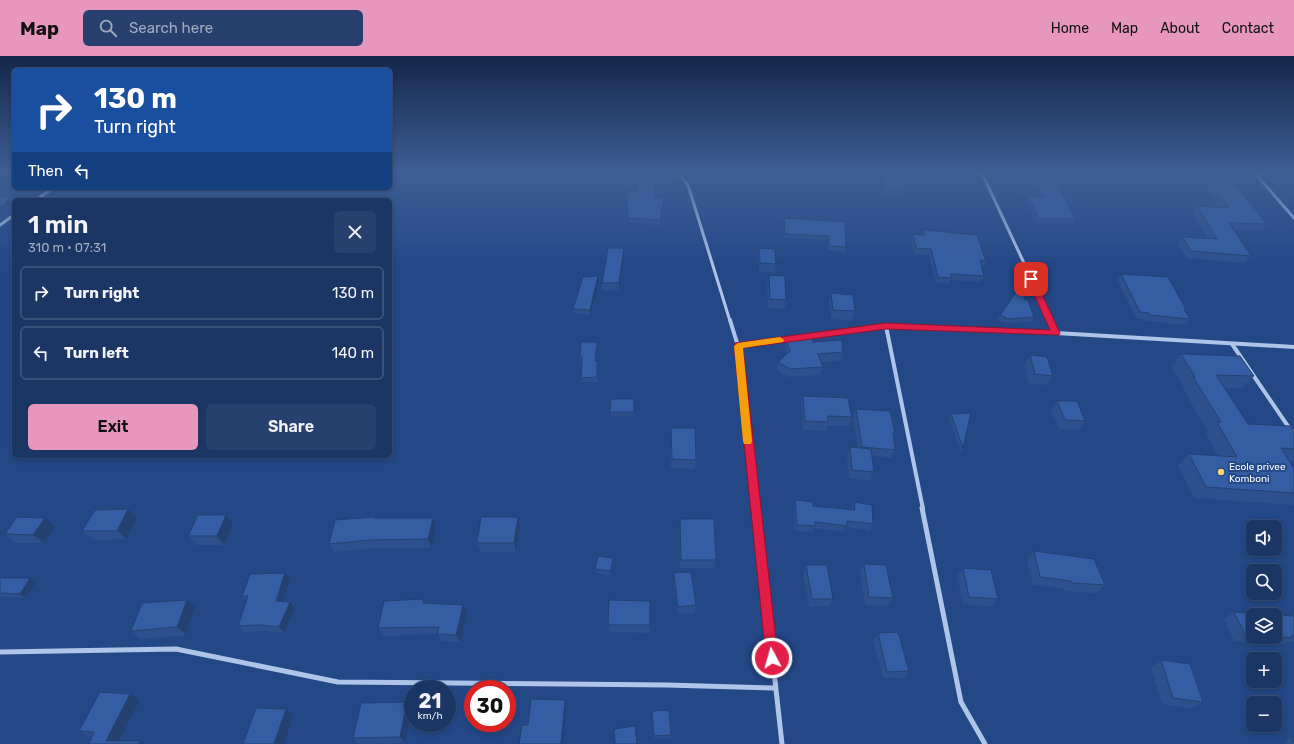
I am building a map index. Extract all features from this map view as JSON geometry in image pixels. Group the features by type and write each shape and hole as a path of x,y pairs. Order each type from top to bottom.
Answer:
{"street":[{"path":"694,203 738,346 782,744"},
{"path":"996,203 1056,333"},
{"path":"1281,203 1294,218"},
{"path":"0,225 12,216"},
{"path":"738,346 886,326 1056,333 1294,347"},
{"path":"886,326 961,702 985,744"},
{"path":"1232,344 1294,435"},
{"path":"0,652 176,649 338,682 667,685 775,688"}],"building":[{"path":"627,203 663,203 660,220 628,218"},
{"path":"1031,203 1067,203 1075,219 1039,219"},
{"path":"1225,203 1250,203 1267,224 1229,223 1251,256 1191,251 1183,237 1217,239 1197,206 1229,208"},
{"path":"784,218 845,222 846,247 829,246 829,236 785,234"},
{"path":"924,230 977,235 986,261 980,260 984,276 951,274 952,278 938,277 931,249 916,248 913,234 924,235"},
{"path":"608,248 624,248 619,283 602,283"},
{"path":"759,248 775,249 776,264 760,263"},
{"path":"1121,274 1168,277 1190,319 1150,315 1149,313 1140,312"},
{"path":"769,275 785,276 786,300 770,299"},
{"path":"598,276 590,310 573,309 583,277"},
{"path":"1020,287 1025,300 1028,300 1034,317 1008,319 1000,315"},
{"path":"831,293 853,295 855,311 833,310"},
{"path":"811,338 813,342 842,340 843,352 818,354 823,367 790,369 778,362 790,351 786,340"},
{"path":"581,342 597,342 595,361 597,361 597,377 581,378"},
{"path":"1181,354 1240,356 1254,376 1216,375 1248,424 1290,426 1294,433 1294,449 1281,448 1294,469 1294,493 1206,487 1189,454 1237,457 1217,422 1221,422 1193,377 1195,377"},
{"path":"1030,355 1047,357 1053,376 1035,374"},
{"path":"803,396 848,398 852,417 828,416 828,422 805,421"},
{"path":"611,399 634,399 634,412 610,412"},
{"path":"1057,401 1077,401 1085,421 1065,420"},
{"path":"856,409 890,411 895,432 893,432 895,450 862,447"},
{"path":"971,413 963,448 951,414"},
{"path":"671,428 695,428 696,460 672,459"},
{"path":"850,447 871,449 874,472 852,470"},
{"path":"795,500 813,502 813,506 855,510 854,502 872,505 873,524 847,521 847,526 815,522 815,526 797,525"},
{"path":"128,509 117,531 82,531 95,510"},
{"path":"198,515 226,515 217,536 188,536"},
{"path":"17,517 45,518 33,535 5,534"},
{"path":"374,517 433,518 428,539 370,540 329,544 335,520"},
{"path":"481,517 518,517 514,543 477,543"},
{"path":"680,519 714,519 716,560 681,560"},
{"path":"1034,551 1094,559 1105,585 1072,583 1071,581 1040,577"},
{"path":"598,556 613,558 611,571 595,569"},
{"path":"864,564 886,565 893,598 869,597"},
{"path":"806,565 827,565 833,599 812,599"},
{"path":"963,568 991,570 998,599 969,597"},
{"path":"691,572 696,605 678,607 674,573"},
{"path":"285,573 276,601 290,602 279,627 259,625 238,626 248,596 242,596 250,574"},
{"path":"0,578 30,578 20,594 0,593"},
{"path":"423,599 423,603 463,605 456,635 437,634 439,627 378,628 384,601"},
{"path":"187,600 177,627 131,631 142,603"},
{"path":"609,600 650,601 650,625 608,625"},
{"path":"1234,612 1246,613 1245,634"},
{"path":"1282,615 1294,616 1294,636 1291,636 1292,638 1282,637"},
{"path":"898,632 909,671 887,672 878,633"},
{"path":"1161,660 1190,664 1203,702 1173,698"},
{"path":"100,692 130,694 106,741 140,741 139,744 89,744 94,732 79,731"},
{"path":"531,699 565,700 561,744 519,744 522,725 528,725"},
{"path":"404,702 404,717 400,737 353,738 361,703"},
{"path":"256,708 286,709 274,744 243,744"},
{"path":"669,710 671,735 654,736 652,711"},
{"path":"635,726 637,744 615,744 614,729"}],"slow traffic":[{"path":"748,441 742,396 738,346 780,340"}],"place":[{"name":"Ecole privee Komboni","path":"1221,472"}],"route":[{"path":"772,658 742,396 738,346 886,326 1056,333 1031,279"}]}
